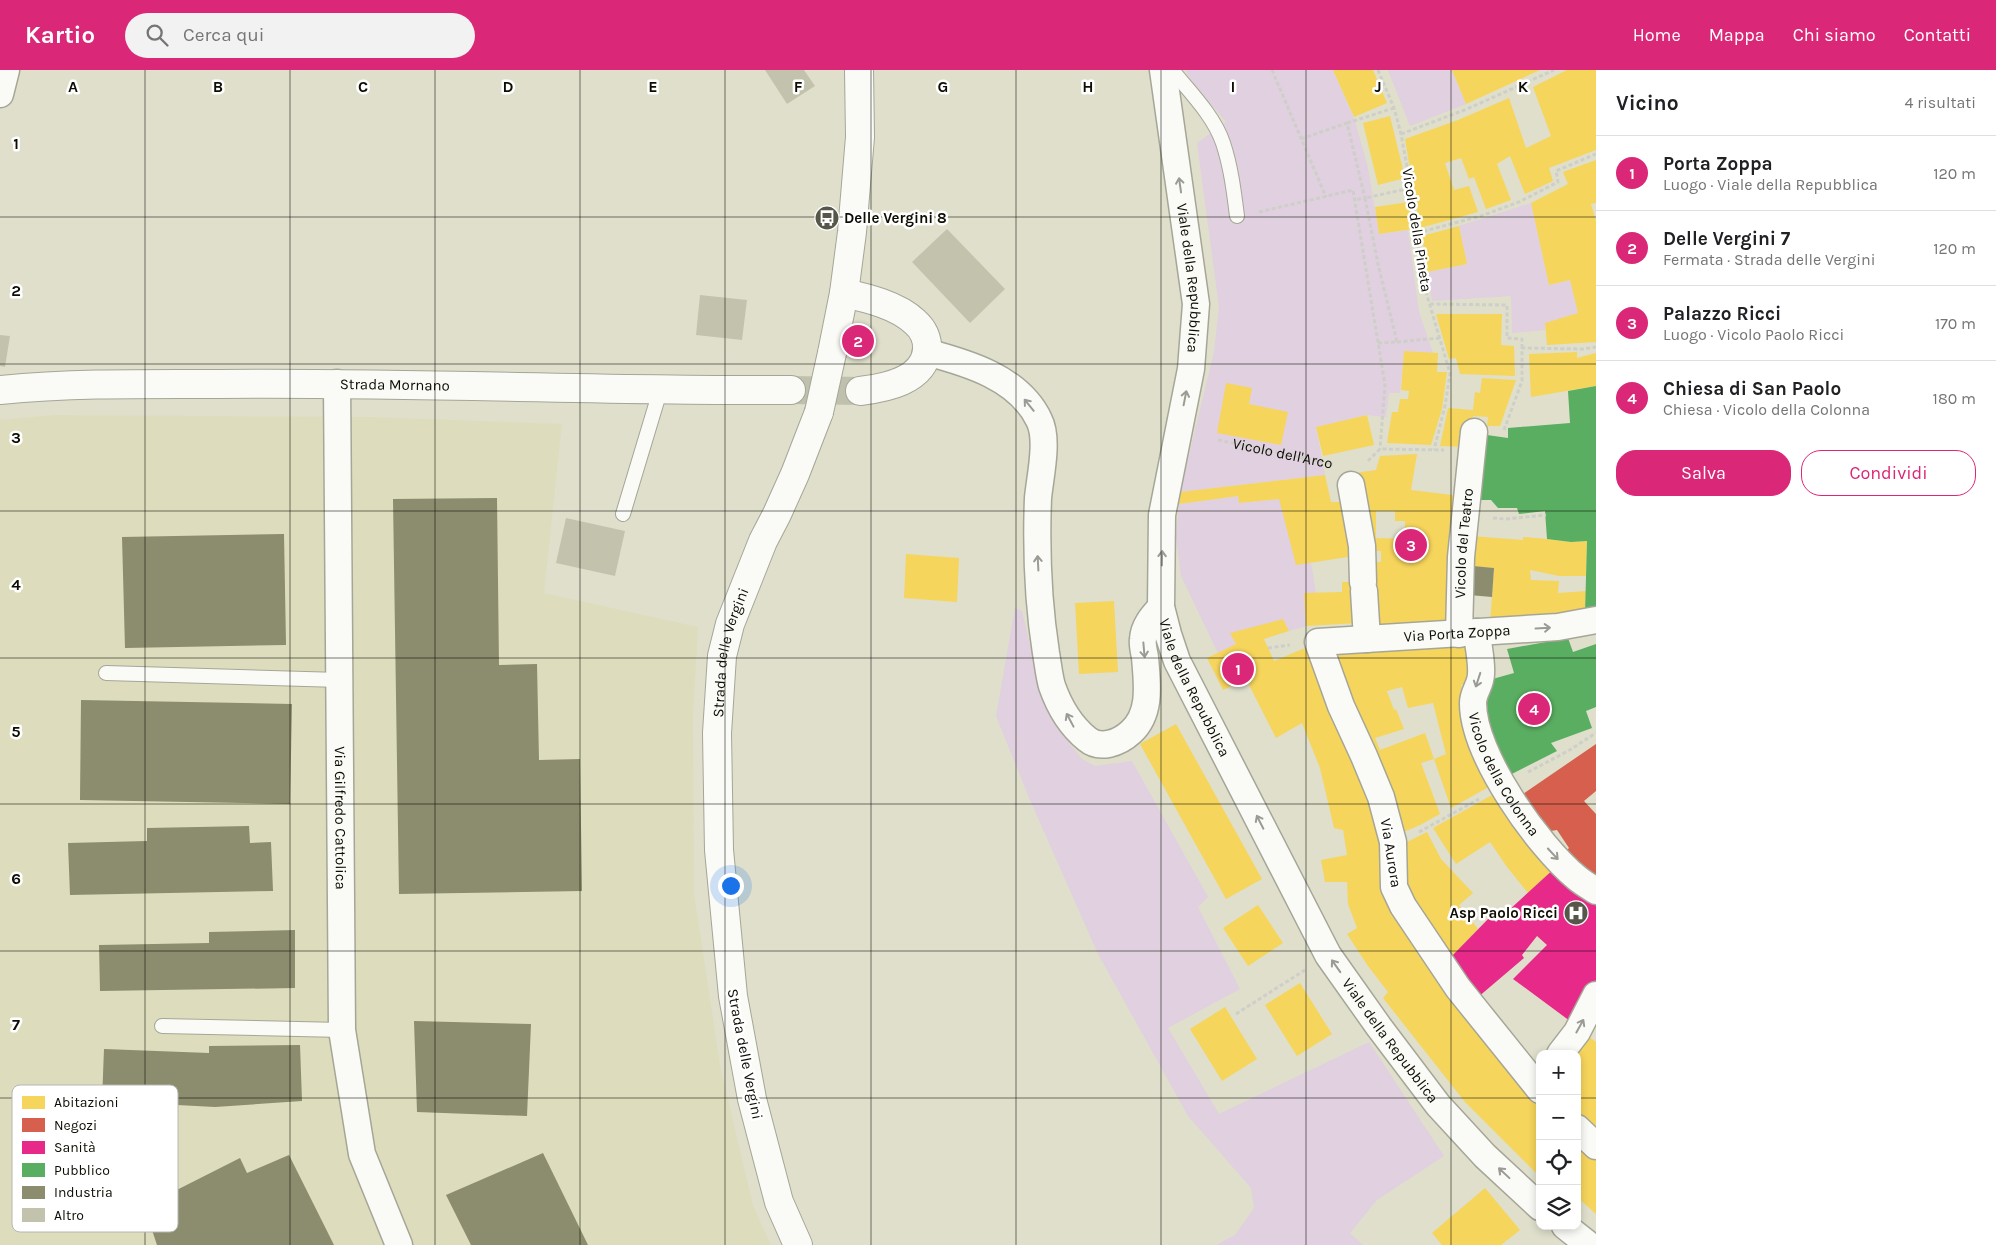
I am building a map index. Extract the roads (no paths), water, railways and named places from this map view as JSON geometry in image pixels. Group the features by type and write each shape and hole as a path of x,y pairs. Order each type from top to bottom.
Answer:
{"main road":[{"name":"Strada delle Vergini","path":"798,1245 779,1202 774,1184 752,1099 733,996 719,850 717,733 722,656 730,624 763,540 795,474 819,412 832,353 844,292 852,232 860,137 859,70"},
{"path":"844,292 880,303 913,320 926,339 926,352 922,365 911,376 896,383 860,391"},
{"name":"Strada Mornano","path":"0,390 56,385 337,383 660,391 791,390"}],"street":[{"path":"0,94 6,70"},
{"name":"Viale della Repubblica","path":"1163,70 1196,304 1191,369 1162,516 1161,607 1168,634 1177,661 1328,955 1438,1105 1486,1156 1536,1202"},
{"path":"926,352 965,364 1000,379 1016,390 1030,405 1040,421 1043,443 1038,499 1041,621 1052,686 1074,728 1092,744 1110,745 1131,732 1145,713 1147,685 1143,638 1150,619 1161,607"},
{"name":"Via Gilfredo Cattolica","path":"337,383 342,1030 362,1154 399,1245"},
{"name":"Vicolo del Teatro","path":"1468,633 1460,557 1473,442"},
{"path":"1345,475 1362,546 1367,639"},
{"name":"Via Porta Zoppa","path":"1318,642 1558,628 1596,620"},
{"name":"Vicolo della Colonna","path":"1468,633 1481,675 1474,691 1475,720 1491,766 1502,785 1550,852 1577,878 1596,891"},
{"name":"Via Aurora","path":"1318,642 1341,706 1381,797 1392,842 1394,887 1403,906 1458,988 1536,1084"},
{"path":"1563,1050 1577,1032 1596,996"},
{"path":"1581,1132 1596,1146"},
{"path":"1570,1230 1589,1245"}],"lane":[{"path":"1172,70 1209,116 1223,142 1230,167 1237,216"},
{"path":"623,514 660,391"},
{"path":"106,673 340,680"},
{"path":"162,1026 342,1030"}],"tunnel":[{"path":"791,390 860,391"}],"place":[{"name":"Delle Vergini 8","path":"827,218"},
{"name":"Delle Vergini 7","path":"858,341"},
{"name":"Palazzo Ricci","path":"1411,545"},
{"name":"Porta Zoppa","path":"1238,669"},
{"name":"Chiesa di San Paolo","path":"1534,709"},
{"name":"Asp Paolo Ricci","path":"1576,913"}]}
